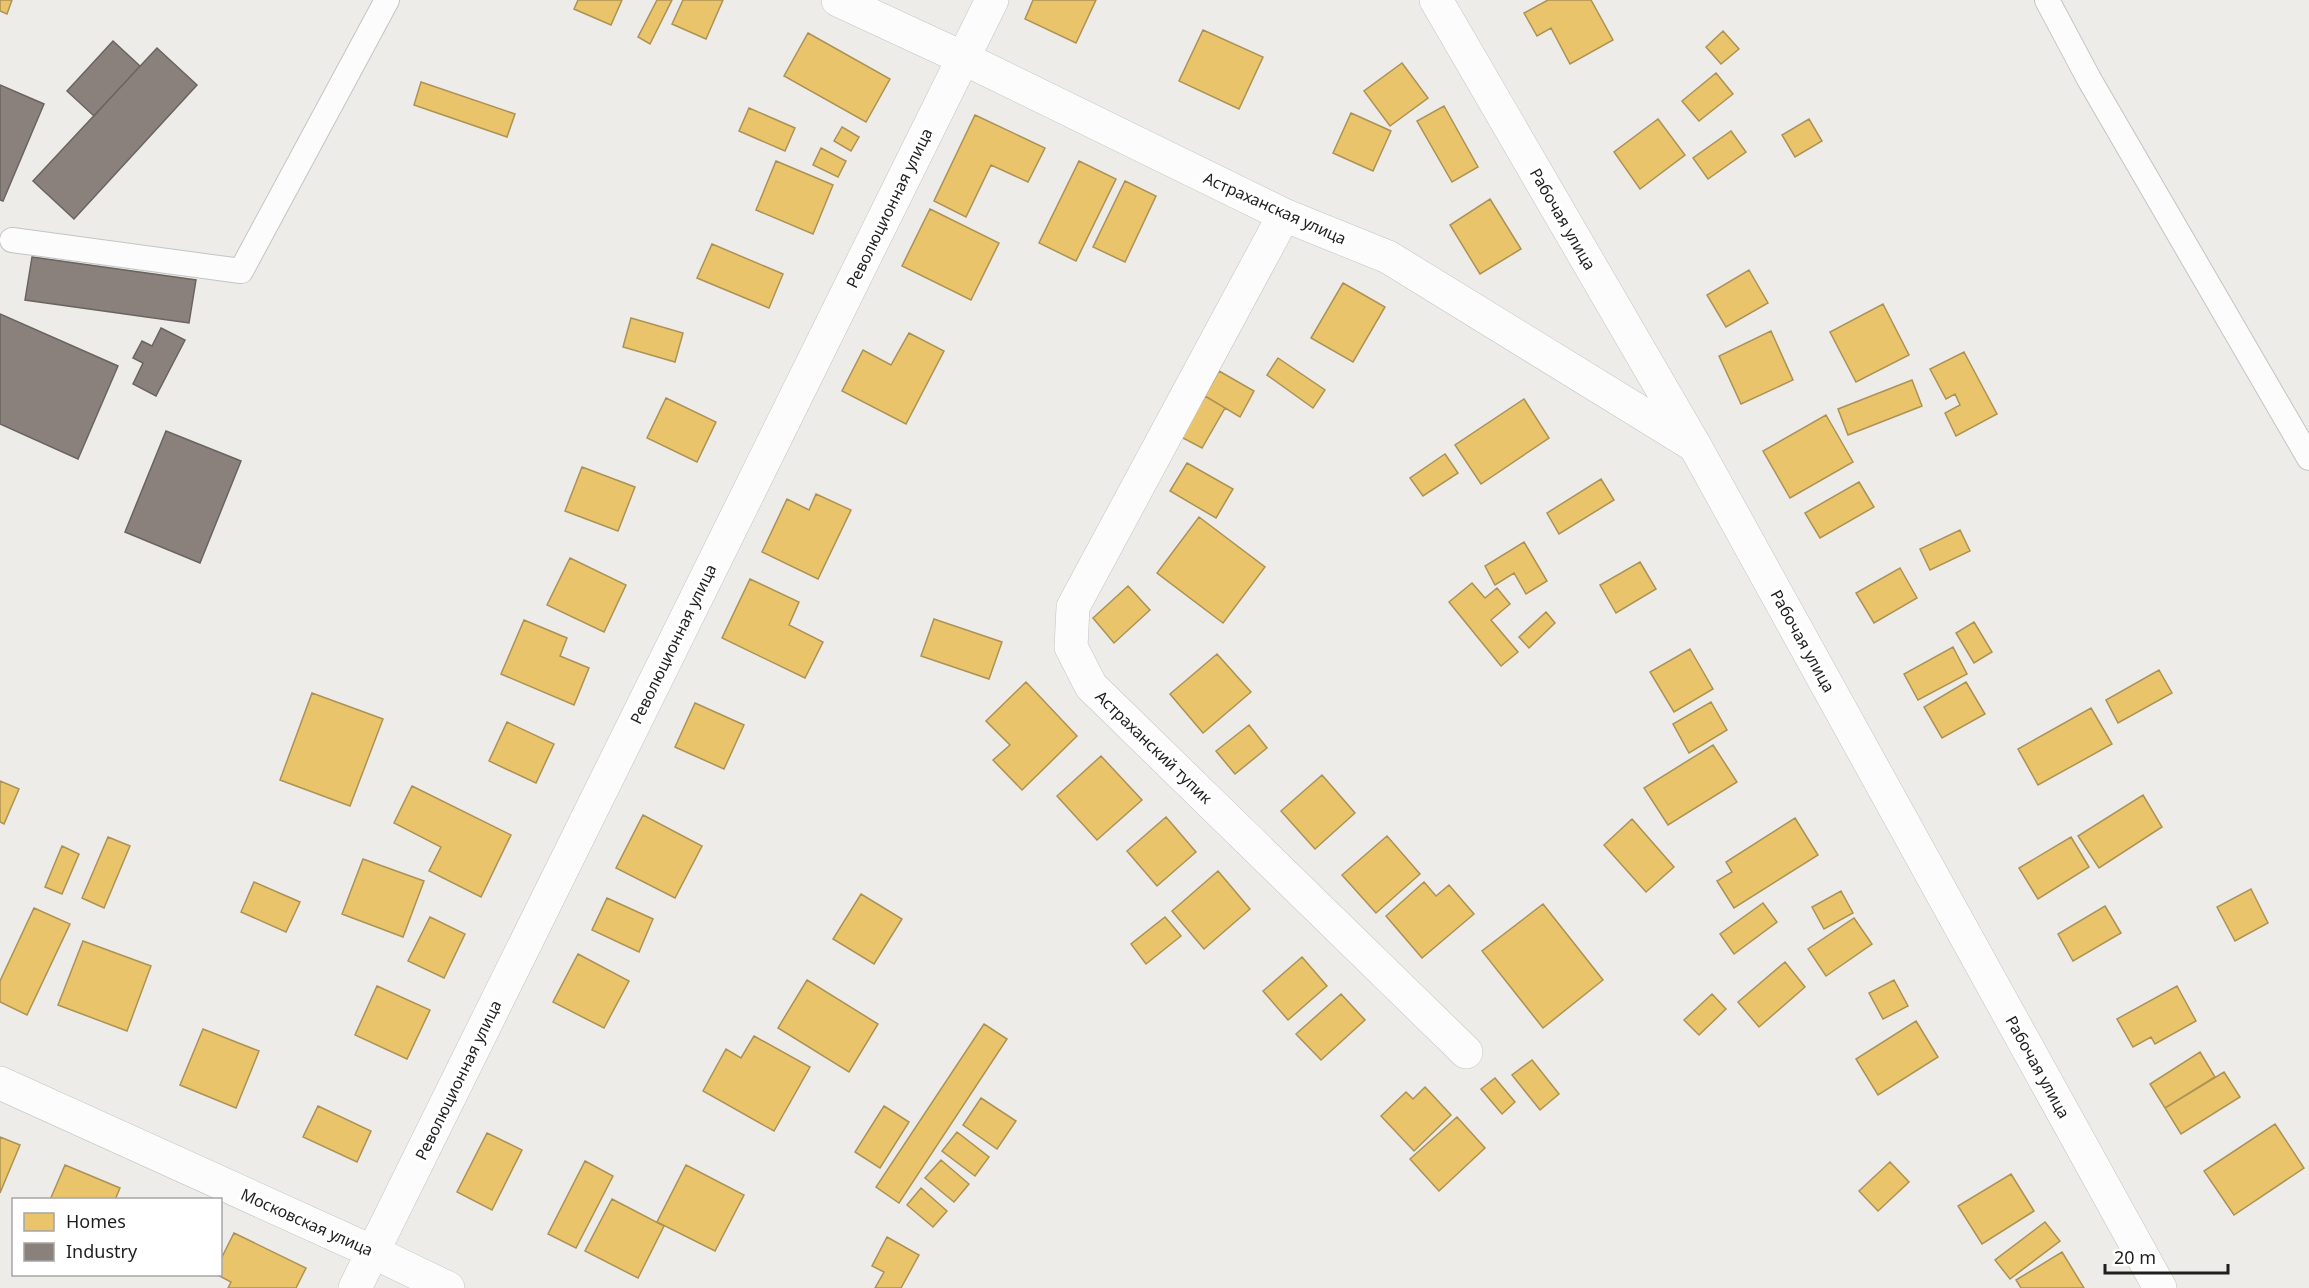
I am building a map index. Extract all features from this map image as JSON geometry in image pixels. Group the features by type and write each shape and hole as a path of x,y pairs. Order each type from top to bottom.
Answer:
{"street":[{"name":"Астраханская улица","path":"838,0 963,58 1284,215 1388,257 1695,446"},
{"name":"Революционная улица","path":"355,1288 992,0"},
{"name":"Рабочая улица","path":"1436,0 1695,446 2160,1288"},
{"name":"Астраханский тупик","path":"1284,215 1073,607 1071,647 1091,686 1466,1052"},
{"name":"Московская улица","path":"0,1083 373,1251 448,1288"}],"lane":[{"path":"12,240 241,271 387,0"},
{"path":"2047,0 2094,89 2309,458"}],"building: Homes":[{"path":"0,0 12,0 7,14 0,11"},
{"path":"578,0 622,0 611,25 574,9"},
{"path":"657,0 672,0 650,44 638,37"},
{"path":"683,0 723,0 706,39 672,24"},
{"path":"1033,0 1096,0 1076,43 1025,19"},
{"path":"1548,0 1591,0 1613,40 1570,64 1551,28 1537,36 1524,13"},
{"path":"1203,30 1263,57 1239,109 1179,81"},
{"path":"1723,31 1739,49 1721,64 1706,47"},
{"path":"808,33 890,79 866,122 784,76"},
{"path":"1402,63 1428,98 1390,126 1364,91"},
{"path":"1716,73 1733,94 1699,121 1682,101"},
{"path":"421,82 515,114 507,137 414,105"},
{"path":"1444,106 1478,167 1452,182 1417,121"},
{"path":"749,108 795,128 785,151 739,131"},
{"path":"1351,113 1391,131 1373,171 1333,153"},
{"path":"975,115 1045,148 1028,182 991,165 966,217 934,201"},
{"path":"1658,119 1685,155 1640,189 1614,152"},
{"path":"1809,119 1822,141 1795,157 1782,135"},
{"path":"842,127 859,137 851,151 834,141"},
{"path":"1731,131 1746,152 1708,179 1693,158"},
{"path":"821,148 846,161 838,177 813,165"},
{"path":"776,161 833,185 813,234 756,210"},
{"path":"1079,161 1116,179 1076,261 1039,243"},
{"path":"1125,181 1156,196 1125,262 1093,247"},
{"path":"1490,199 1521,249 1480,274 1450,225"},
{"path":"930,209 999,243 971,300 902,266"},
{"path":"712,244 783,274 769,308 697,278"},
{"path":"1749,270 1768,303 1726,327 1707,295"},
{"path":"1343,283 1385,307 1353,362 1311,338"},
{"path":"1883,304 1909,355 1856,382 1830,332"},
{"path":"631,318 683,333 675,362 623,347"},
{"path":"1771,331 1793,380 1741,404 1719,356"},
{"path":"909,333 944,351 906,424 842,391 863,350 891,365"},
{"path":"1964,352 1997,414 1956,436 1945,413 1960,405 1955,394 1946,399 1930,369"},
{"path":"1278,358 1325,390 1313,408 1267,375"},
{"path":"1219,371 1254,391 1240,417 1205,396"},
{"path":"1912,380 1922,406 1848,435 1838,409"},
{"path":"1205,396 1225,408 1202,448 1181,437"},
{"path":"666,398 716,422 697,462 647,438"},
{"path":"1524,399 1549,438 1481,484 1455,445"},
{"path":"1826,415 1853,462 1790,498 1763,451"},
{"path":"1445,454 1458,473 1423,496 1410,478"},
{"path":"1187,463 1233,489 1216,518 1170,491"},
{"path":"582,467 635,487 618,531 565,511"},
{"path":"1601,479 1614,500 1559,534 1547,513"},
{"path":"1859,482 1874,507 1820,538 1805,513"},
{"path":"816,494 851,510 818,579 762,552 787,499 809,510"},
{"path":"1199,517 1265,567 1223,623 1157,573"},
{"path":"1960,530 1970,551 1930,570 1920,549"},
{"path":"1524,542 1547,581 1526,594 1514,573 1495,585 1485,566"},
{"path":"570,558 626,585 604,632 547,605"},
{"path":"1640,562 1656,589 1616,613 1600,585"},
{"path":"1900,568 1917,598 1874,623 1856,593"},
{"path":"750,579 799,602 789,625 823,642 805,678 722,638"},
{"path":"1472,583 1485,598 1497,588 1510,604 1491,620 1518,652 1501,666 1449,602"},
{"path":"1128,586 1150,610 1114,643 1093,618"},
{"path":"1546,612 1555,623 1529,648 1519,637"},
{"path":"934,619 1002,642 989,679 921,656"},
{"path":"524,620 567,638 560,656 589,668 574,705 501,674"},
{"path":"1974,622 1992,652 1974,663 1956,633"},
{"path":"1953,647 1967,674 1918,700 1904,674"},
{"path":"1690,649 1713,689 1674,712 1650,672"},
{"path":"1217,654 1251,692 1203,733 1170,694"},
{"path":"2159,670 2172,693 2118,723 2106,700"},
{"path":"1026,682 1077,736 1022,790 993,760 1010,745 986,721"},
{"path":"1966,682 1985,714 1942,738 1924,707"},
{"path":"312,693 383,719 350,806 280,780"},
{"path":"1711,702 1727,730 1689,753 1673,724"},
{"path":"695,703 744,725 724,769 675,747"},
{"path":"2091,708 2112,744 2038,785 2018,749"},
{"path":"507,722 554,744 536,783 489,761"},
{"path":"1249,725 1267,748 1235,774 1216,751"},
{"path":"1713,745 1737,782 1668,825 1644,788"},
{"path":"1101,756 1142,800 1097,840 1057,796"},
{"path":"1322,775 1355,813 1315,849 1281,811"},
{"path":"0,781 19,789 4,824 0,822"},
{"path":"412,786 511,835 481,897 429,871 441,847 394,823"},
{"path":"2143,795 2162,827 2099,868 2078,836"},
{"path":"643,815 702,846 675,898 616,868"},
{"path":"1166,817 1196,852 1157,886 1127,851"},
{"path":"1795,818 1818,855 1734,908 1717,881 1732,872 1726,862"},
{"path":"1632,819 1674,867 1646,892 1604,845"},
{"path":"1387,836 1420,874 1376,913 1342,875"},
{"path":"108,837 130,846 104,908 82,898"},
{"path":"2071,837 2089,867 2038,899 2019,868"},
{"path":"62,846 79,854 62,894 45,887"},
{"path":"363,859 424,881 403,937 342,914"},
{"path":"1218,871 1250,909 1204,949 1172,911"},
{"path":"254,882 300,902 286,932 241,912"},
{"path":"1424,882 1436,896 1449,885 1474,914 1422,958 1386,916"},
{"path":"2251,889 2268,923 2235,941 2217,907"},
{"path":"1841,891 1853,913 1824,929 1812,907"},
{"path":"861,894 902,919 874,964 833,939"},
{"path":"607,898 653,919 639,952 592,930"},
{"path":"1763,903 1777,922 1734,954 1720,934"},
{"path":"1543,904 1603,980 1543,1028 1482,951"},
{"path":"2105,906 2121,933 2073,961 2058,934"},
{"path":"34,908 70,924 27,1015 0,1002 0,981"},
{"path":"430,917 465,934 444,978 408,961"},
{"path":"1165,917 1181,936 1146,964 1131,944"},
{"path":"1854,918 1872,944 1826,976 1808,949"},
{"path":"83,941 151,966 127,1031 58,1005"},
{"path":"578,954 629,981 604,1028 553,1002"},
{"path":"1302,957 1327,986 1288,1020 1263,991"},
{"path":"1785,962 1805,987 1759,1027 1738,1002"},
{"path":"807,980 878,1024 849,1072 778,1028"},
{"path":"1894,980 1908,1006 1883,1019 1869,993"},
{"path":"377,986 430,1010 407,1059 355,1035"},
{"path":"2177,986 2196,1021 2155,1044 2151,1037 2133,1047 2117,1019"},
{"path":"1341,994 1365,1020 1321,1060 1296,1034"},
{"path":"1712,994 1726,1009 1699,1035 1684,1020"},
{"path":"1916,1021 1938,1057 1878,1095 1856,1059"},
{"path":"984,1024 1007,1039 899,1203 876,1187"},
{"path":"203,1029 259,1051 236,1108 180,1085"},
{"path":"754,1036 810,1067 774,1131 703,1091 726,1049 741,1058"},
{"path":"2200,1052 2215,1077 2165,1108 2150,1084"},
{"path":"1532,1060 1559,1094 1540,1110 1512,1075"},
{"path":"2224,1072 2240,1097 2181,1134 2165,1108"},
{"path":"1495,1078 1515,1102 1502,1114 1481,1089"},
{"path":"1425,1087 1451,1115 1414,1151 1381,1116 1406,1092 1413,1099"},
{"path":"981,1098 1016,1121 997,1149 963,1125"},
{"path":"318,1106 371,1131 357,1162 303,1137"},
{"path":"884,1106 909,1122 880,1168 855,1152"},
{"path":"1457,1117 1485,1148 1439,1191 1410,1159"},
{"path":"2275,1124 2304,1168 2234,1215 2204,1171"},
{"path":"957,1132 989,1157 975,1176 942,1151"},
{"path":"487,1133 522,1150 492,1210 457,1192"},
{"path":"0,1137 20,1145 0,1193"},
{"path":"941,1160 969,1184 954,1202 925,1178"},
{"path":"585,1161 613,1176 576,1248 548,1234"},
{"path":"1890,1162 1909,1182 1878,1211 1859,1191"},
{"path":"65,1165 120,1188 116,1198 51,1198"},
{"path":"686,1165 744,1195 715,1251 657,1222"},
{"path":"2011,1174 2034,1211 1982,1244 1958,1206"},
{"path":"921,1188 947,1211 933,1227 907,1205"},
{"path":"612,1199 664,1226 638,1278 585,1251"},
{"path":"2045,1222 2060,1241 2010,1279 1995,1260"},
{"path":"234,1233 306,1268 296,1288 228,1288 231,1282 220,1276 222,1276 222,1257"},
{"path":"887,1237 919,1255 901,1288 875,1288 884,1272 872,1266"},
{"path":"2062,1252 2084,1288 2021,1288 2016,1280"}],"building: Industry":[{"path":"113,41 140,66 94,116 67,91"},
{"path":"157,48 197,85 74,219 33,181"},
{"path":"0,85 44,104 3,201 0,200"},
{"path":"32,257 196,280 189,323 25,300"},
{"path":"0,314 118,366 78,459 0,424"},
{"path":"161,328 185,340 156,396 133,384 143,363 133,358 142,341 152,346"},
{"path":"166,431 241,461 200,563 125,532"}]}
